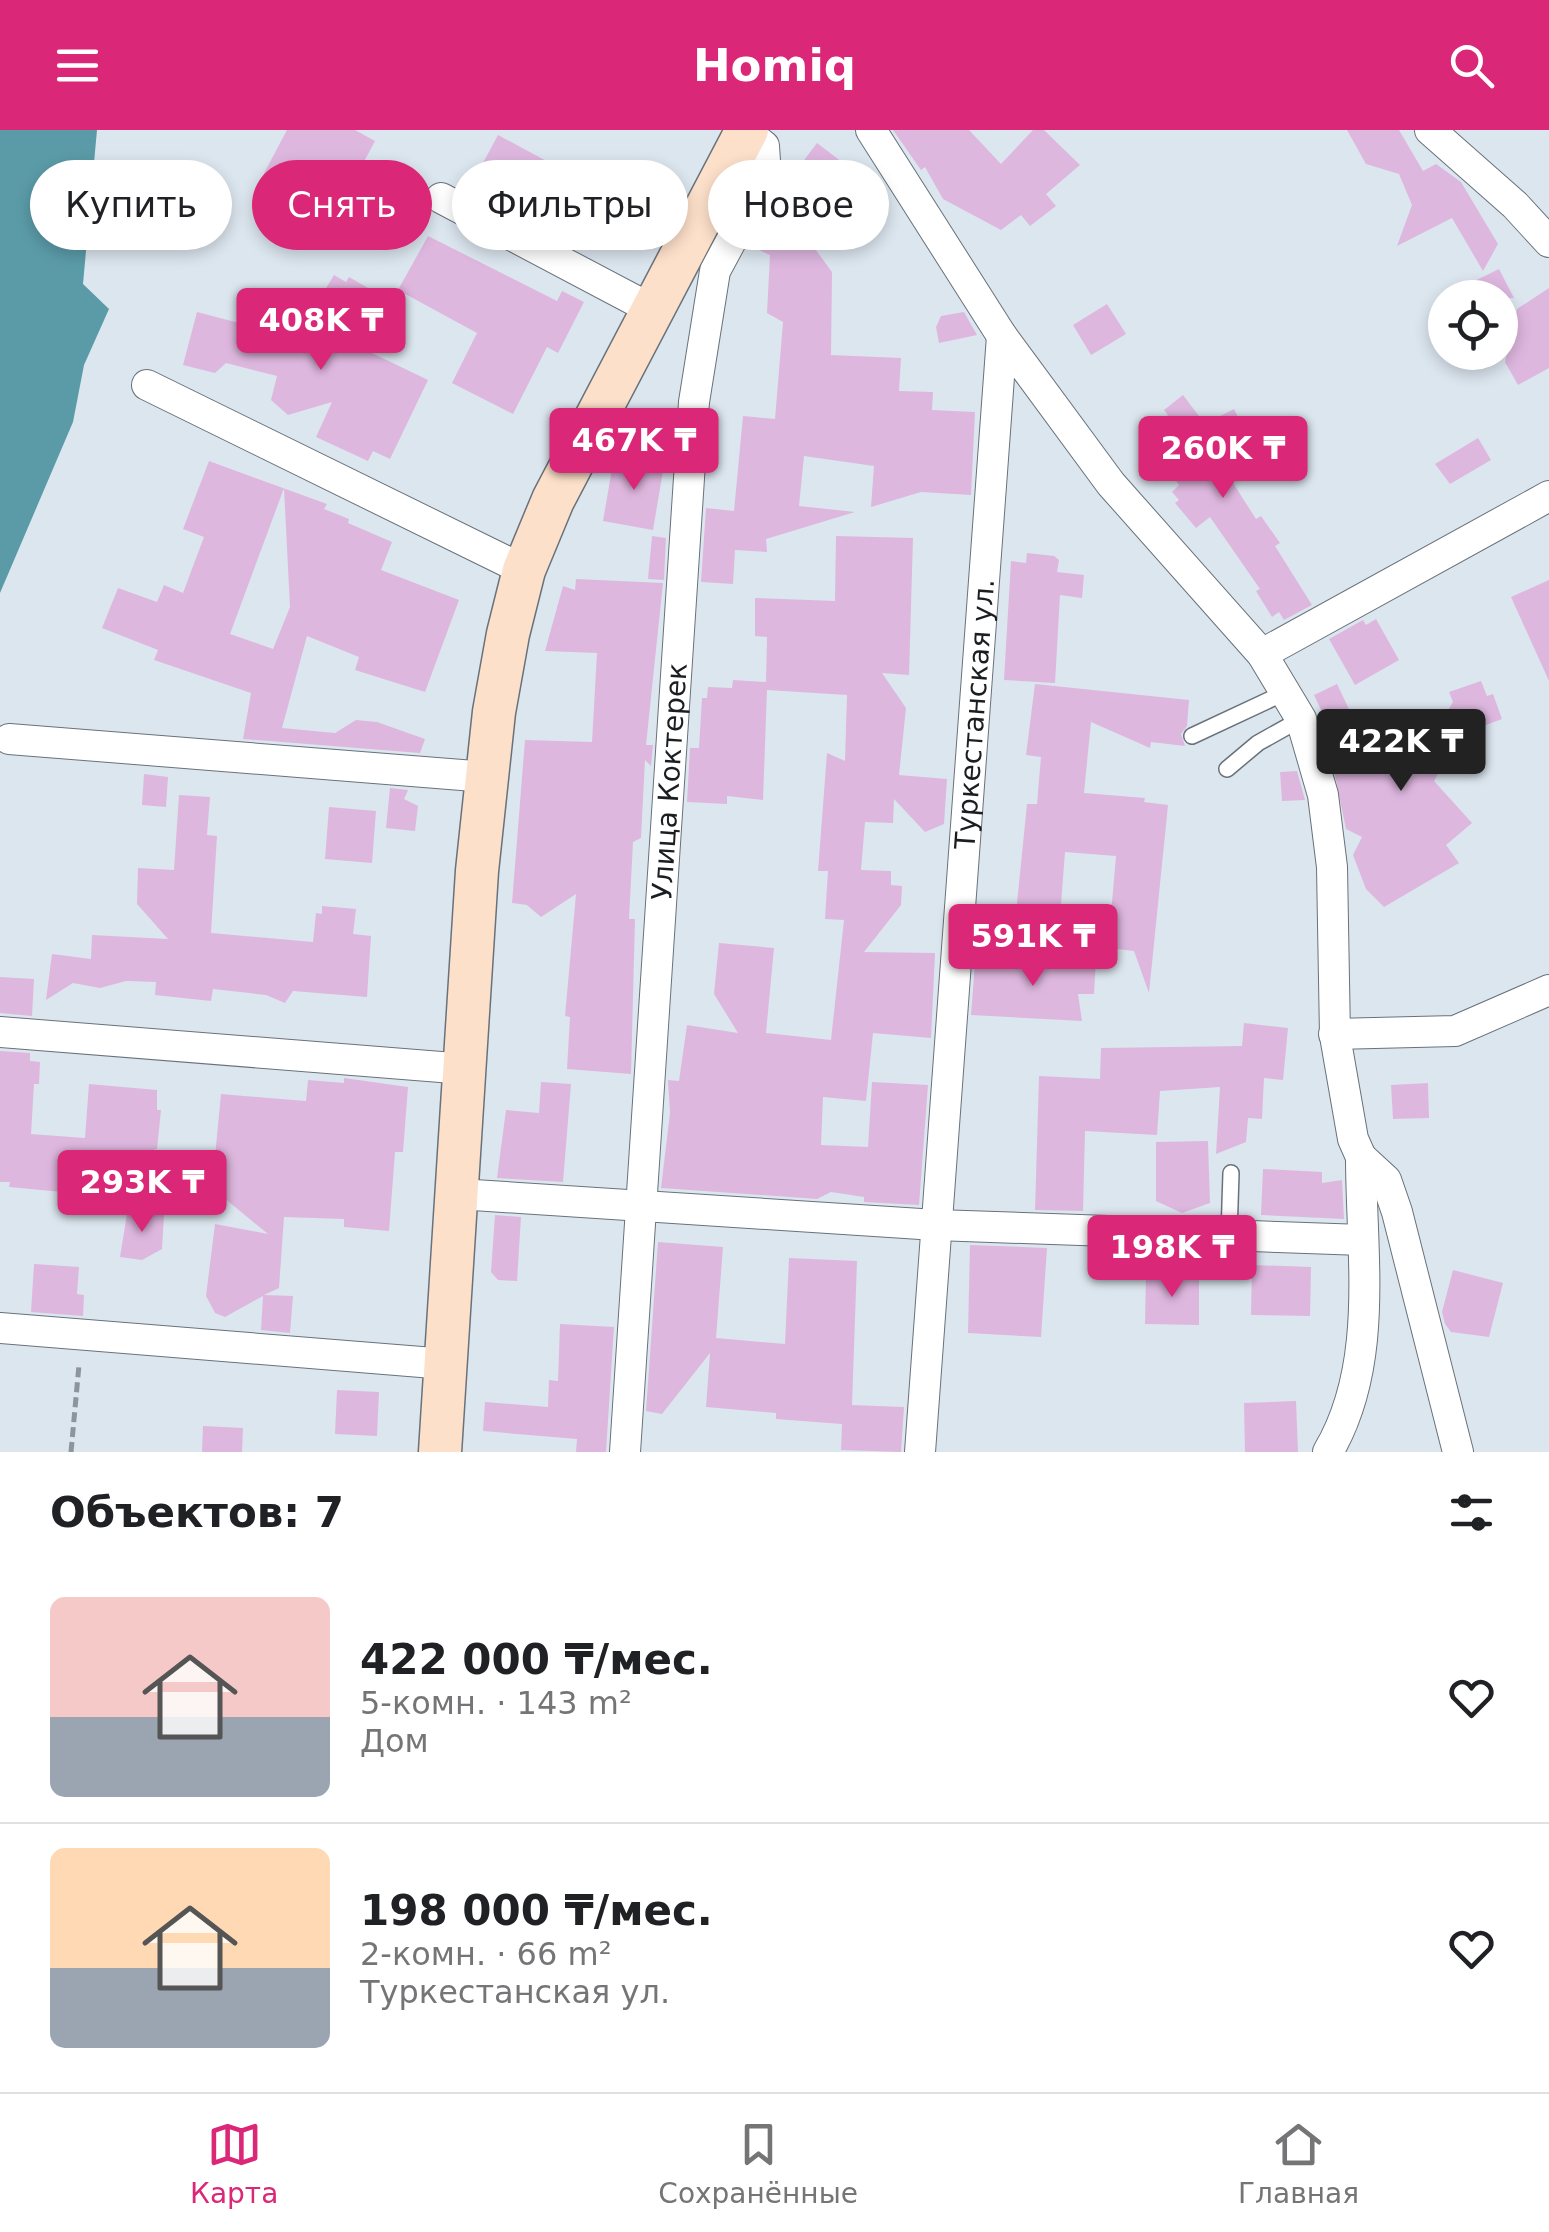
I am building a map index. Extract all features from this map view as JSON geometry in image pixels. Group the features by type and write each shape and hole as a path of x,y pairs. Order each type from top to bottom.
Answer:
{"main road":[{"path":"440,1452 487,776 494,712 524,570 552,500 747,131"}],"street":[{"path":"871,130 1002,336 1111,484 1262,654 1301,719 1323,794 1332,867 1334,1034 1353,1138 1361,1157 1365,1304 1357,1378 1328,1452"},
{"path":"1430,130 1515,205 1549,242"},
{"name":"Улица Коктерек","path":"625,1452 694,402 715,271 766,176 764,146 747,131"},
{"path":"441,198 652,310"},
{"name":"Туркестанская ул.","path":"920,1452 1002,336"},
{"path":"147,385 524,570"},
{"path":"1262,654 1549,496"},
{"path":"9,738 487,776"},
{"path":"1334,1034 1455,1031 1549,990"},
{"path":"0,1032 466,1069"},
{"path":"1361,1157 1386,1180 1397,1212 1458,1452"},
{"path":"458,1194 936,1224 1363,1240"},
{"path":"0,1328 446,1364"}],"lane":[{"path":"1192,736 1284,693"},
{"path":"1227,769 1258,743 1301,719"},
{"path":"1229,1235 1230,1173"}],"path":[{"path":"71,1452 81,1335"}],"water":[{"path":"0,130 97,130 94,160 30,160 30,250 86,250 83,284 109,309 84,365 73,422 0,593"}],"building":[{"path":"287,130 355,130 375,141 365,160 271,160"},
{"path":"893,130 969,130 1001,164 1033,130 1044,130 1080,165 1046,194 1056,206 1030,226 1021,215 1001,230 943,199 925,167 921,170"},
{"path":"1347,130 1399,130 1423,171 1436,164 1461,182 1498,244 1483,271 1452,218 1397,246 1412,205 1399,174 1366,164"},
{"path":"498,135 545,160 485,160"},
{"path":"817,143 839,160 804,160"},
{"path":"432,238 557,301 562,291 584,302 558,353 547,347 513,414 452,383 477,333 398,290 420,250 432,250"},
{"path":"759,250 816,250 832,272 831,355 901,358 899,391 933,392 932,410 975,412 971,495 921,492 871,507 874,466 804,456 799,506 855,512 766,539 767,552 735,550 733,584 701,582 706,508 734,511 743,416 775,419 783,322 767,313 770,255"},
{"path":"1499,269 1505,280 1477,280"},
{"path":"334,275 346,282 349,277 375,292 347,341 428,380 390,459 373,451 368,461 316,437 332,402 288,415 271,400 277,376 226,363 215,373 183,365 197,312 333,348 322,295"},
{"path":"1549,288 1549,368 1518,385 1510,370 1518,370 1518,308"},
{"path":"1107,304 1126,334 1091,355 1073,325"},
{"path":"964,312 977,335 939,343 936,327 941,316"},
{"path":"1183,395 1205,424 1234,409 1244,429 1210,447 1256,519 1261,516 1280,543 1275,546 1312,605 1284,620 1279,612 1272,617 1256,591 1260,589 1210,517 1196,528 1175,503 1179,500 1172,492 1179,485 1142,433 1168,415 1164,410"},
{"path":"1478,438 1491,460 1450,484 1435,464"},
{"path":"614,457 664,465 653,530 603,521"},
{"path":"209,461 284,488 327,504 324,509 392,542 381,570 459,600 425,692 355,670 359,657 307,636 282,728 335,733 356,720 377,722 425,739 420,753 243,739 251,693 154,660 158,650 102,628 118,588 157,602 164,585 183,593 204,537 183,529","holes":["284,488 290,607 273,649 230,634"]},
{"path":"652,536 666,538 664,580 648,579"},
{"path":"836,536 913,538 909,675 882,673 906,708 899,775 947,779 944,824 925,832 894,799 893,823 865,822 861,870 891,871 891,885 902,886 901,905 864,952 935,953 931,1038 873,1033 866,1101 823,1097 821,1145 868,1147 872,1082 928,1085 919,1205 864,1202 864,1197 831,1192 817,1199 661,1188 670,1113 668,1080 679,1081 687,1025 738,1033 714,994 719,943 774,948 766,1033 831,1040 844,920 825,919 828,871 818,871 827,753 845,761 847,695 767,690 763,800 727,796 727,804 687,802 690,748 699,748 702,698 707,698 708,687 732,688 733,680 766,682 767,637 755,636 755,598 835,601"},
{"path":"1027,553 1054,556 1059,560 1057,572 1084,575 1082,598 1060,595 1055,683 1004,680 1011,561 1026,563"},
{"path":"576,579 663,583 646,745 653,745 651,766 645,760 641,838 633,842 629,919 635,919 631,1074 567,1069 570,1017 565,1016 576,894 541,917 527,905 512,903 525,740 592,742 597,653 545,651 563,586 575,590"},
{"path":"1549,580 1549,681 1511,597"},
{"path":"1376,619 1399,660 1355,685 1329,639 1363,620 1366,625"},
{"path":"1481,681 1487,696 1493,694 1502,719 1459,735 1434,781 1472,823 1446,845 1459,863 1384,907 1366,889 1353,855 1362,837 1346,829 1330,751 1335,740 1314,695 1337,684 1365,743 1390,727 1415,767 1453,702 1449,692"},
{"path":"1035,684 1189,700 1187,726 1181,734 1185,746 1151,742 1150,748 1091,722 1084,793 1145,798 1144,802 1168,805 1149,993 1134,951 1108,948 1116,856 1065,852 1060,917 1016,913 1027,804 1037,804 1041,757 1026,755"},
{"path":"1297,771 1305,800 1282,801 1280,772"},
{"path":"144,774 168,777 166,807 142,805"},
{"path":"390,788 408,790 404,799 418,806 415,831 386,828"},
{"path":"179,795 210,797 207,835 217,836 211,933 313,942 316,913 322,914 322,906 356,909 353,934 371,936 367,997 293,991 285,1003 266,995 213,989 211,1001 155,995 156,982 126,981 100,988 73,983 46,1000 52,954 91,959 92,935 168,939 137,904 138,868 174,870"},
{"path":"329,807 376,811 372,863 325,859"},
{"path":"1054,957 1096,959 1094,994 1078,994 1082,1021 971,1015 975,963 1054,967"},
{"path":"0,977 34,979 32,1016 0,1013"},
{"path":"1244,1023 1288,1028 1283,1080 1264,1078 1262,1119 1248,1118 1246,1142 1216,1154 1220,1087 1160,1091 1157,1135 1085,1131 1083,1211 1035,1210 1039,1076 1100,1079 1101,1048 1242,1046"},
{"path":"0,1051 30,1053 30,1061 40,1062 39,1084 34,1084 31,1134 85,1138 89,1084 157,1090 157,1110 161,1110 157,1149 123,1157 120,1197 90,1194 84,1183 83,1194 9,1187 10,1182 0,1182"},
{"path":"344,1078 408,1087 403,1152 395,1152 389,1231 344,1227 344,1219 284,1217 279,1288 264,1295 293,1296 290,1333 261,1330 263,1296 225,1317 215,1313 206,1296 215,1224 268,1234 212,1188 221,1094 306,1101 308,1080 344,1083"},
{"path":"541,1082 571,1084 563,1182 497,1178 506,1110 539,1113"},
{"path":"1428,1083 1429,1118 1393,1119 1391,1085"},
{"path":"1208,1141 1210,1203 1182,1213 1156,1201 1156,1142"},
{"path":"1263,1169 1322,1172 1322,1183 1342,1180 1344,1219 1261,1215"},
{"path":"128,1208 164,1215 162,1249 142,1260 120,1257"},
{"path":"495,1215 521,1217 517,1281 498,1280 491,1272"},
{"path":"658,1242 723,1247 716,1338 785,1344 789,1258 857,1261 852,1405 904,1407 901,1452 841,1450 842,1424 776,1419 776,1413 706,1407 710,1353 662,1414 646,1411"},
{"path":"970,1245 1047,1248 1041,1337 968,1333"},
{"path":"34,1264 79,1267 77,1294 84,1295 83,1316 31,1312"},
{"path":"1252,1265 1311,1267 1310,1316 1251,1315"},
{"path":"1453,1270 1503,1283 1489,1337 1451,1332 1445,1324 1442,1312"},
{"path":"1146,1274 1199,1275 1199,1325 1145,1324"},
{"path":"560,1324 614,1327 606,1452 576,1452 577,1439 483,1431 485,1402 548,1407 549,1380 558,1381"},
{"path":"337,1390 379,1392 377,1436 335,1434"},
{"path":"1296,1401 1298,1452 1245,1452 1244,1403"},
{"path":"203,1426 243,1428 242,1452 202,1452"}]}
